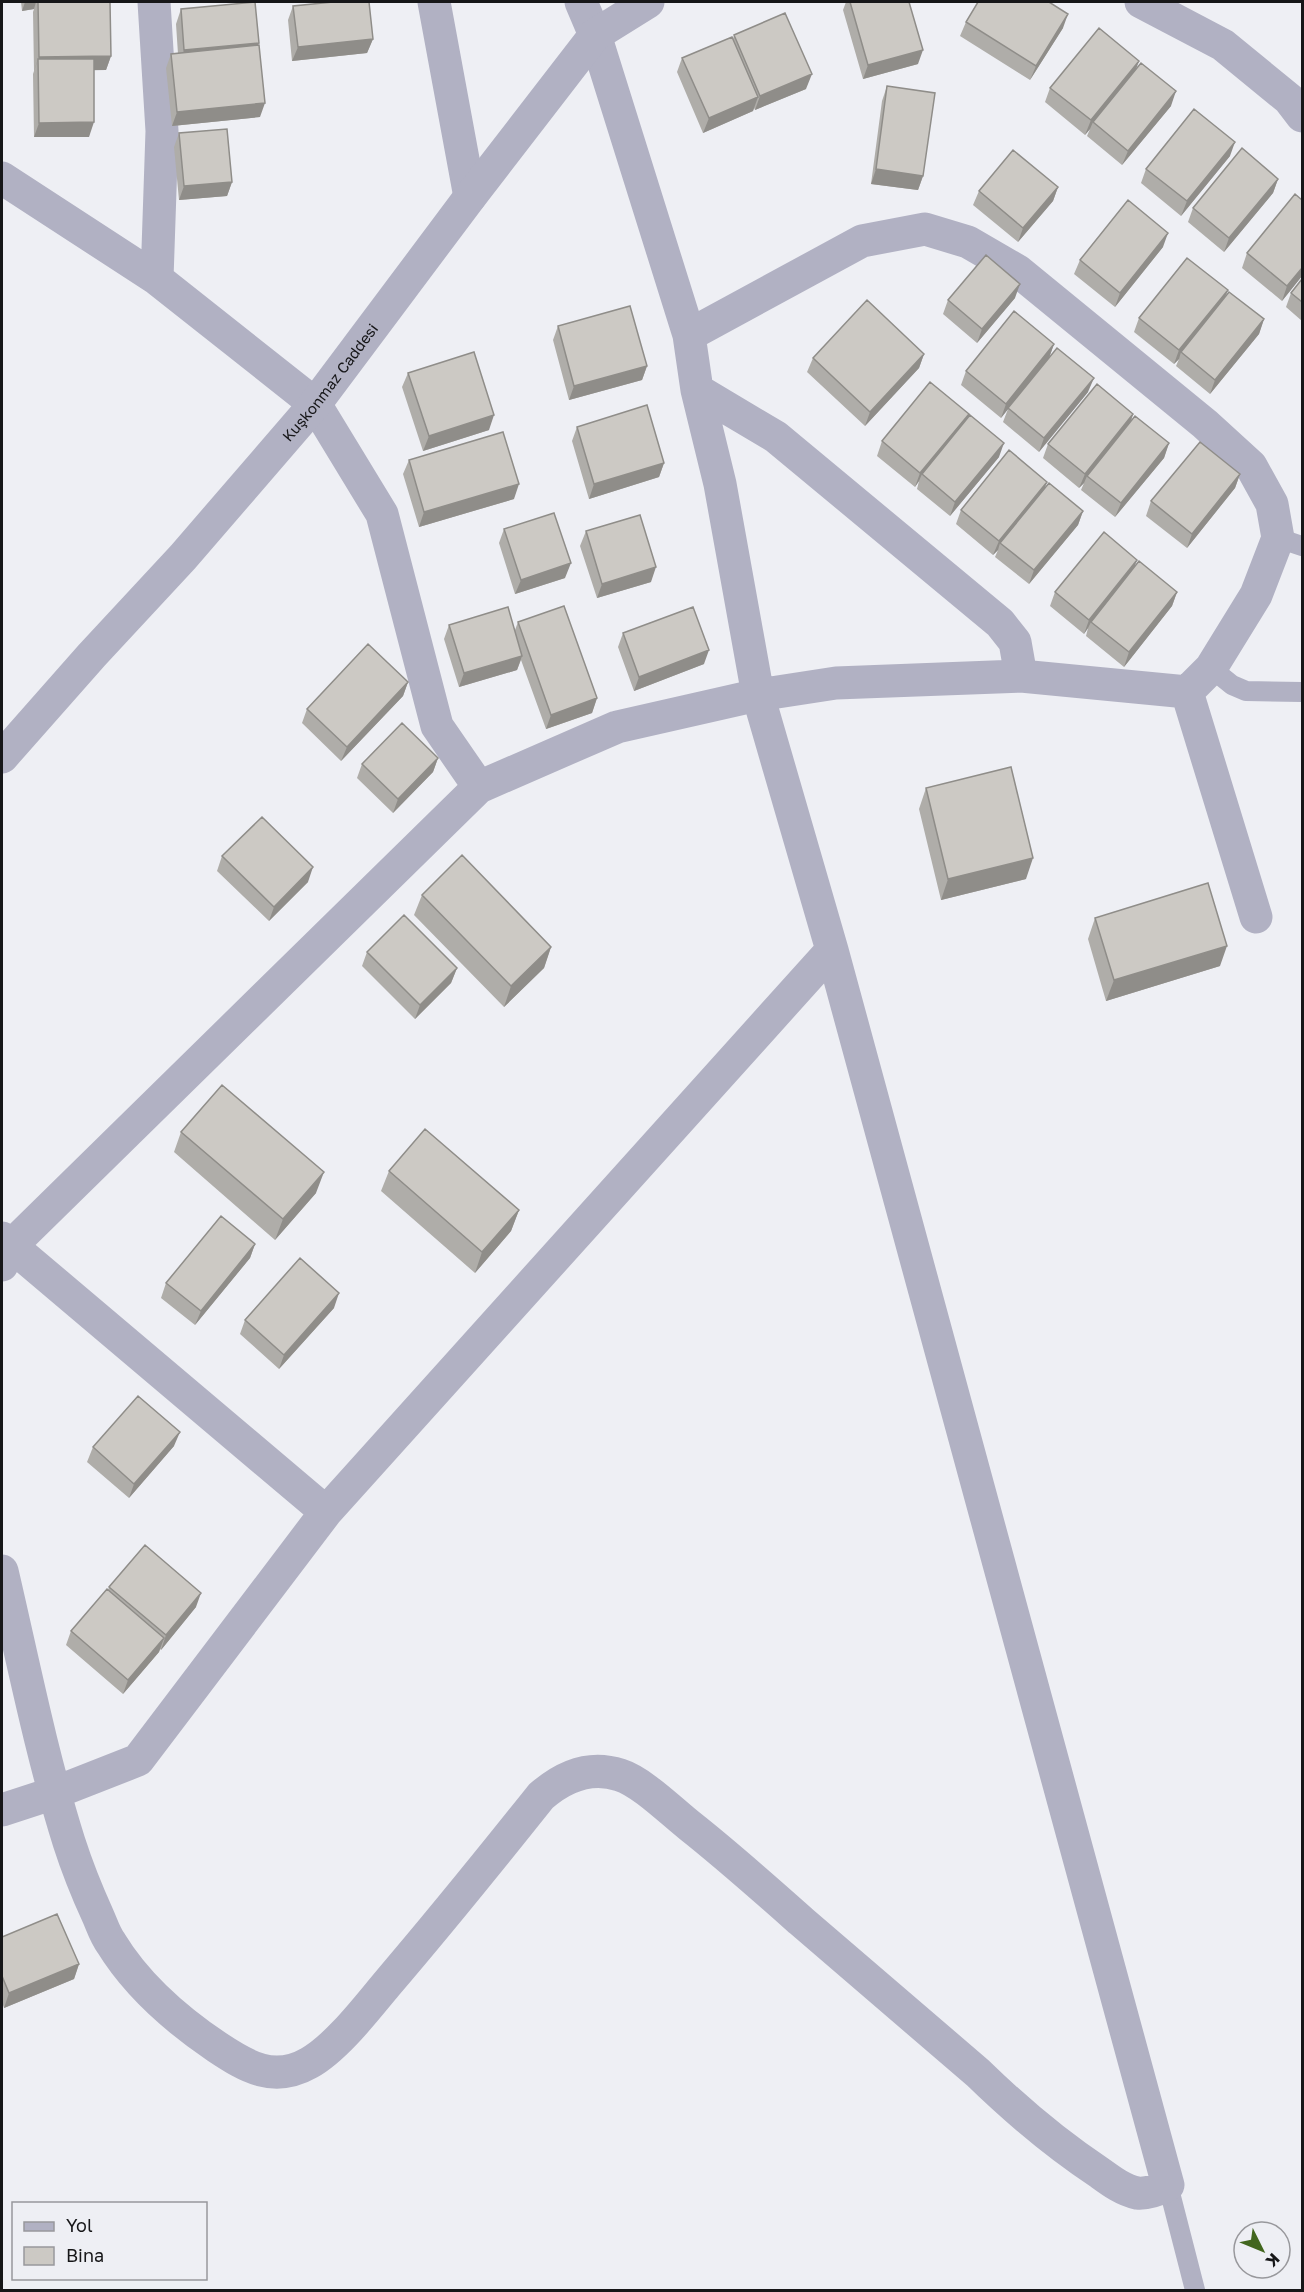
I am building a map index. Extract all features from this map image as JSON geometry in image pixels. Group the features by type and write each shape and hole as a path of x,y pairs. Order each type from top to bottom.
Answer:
{"street":[{"path":"154,2 162,131 157,279"},
{"path":"434,2 470,197"},
{"path":"2,1571 54,1793 84,1885 110,1942 133,1973 159,2000 210,2042 248,2066 265,2072 282,2072 296,2069 321,2055 361,2015 436,1927 541,1796 554,1785 578,1774 603,1771 622,1775 638,1784 712,1843 1046,2134 1126,2190 1149,2193 1168,2185 832,950 758,695 720,484 697,390 689,335 595,35 581,2"},
{"name":"Kuşkonmaz Caddesi","path":"2,758 92,655 183,557 315,404 595,35 648,2"},
{"path":"1141,2 1223,45 1289,99 1302,117"},
{"path":"2,178 157,279 315,404 382,514 437,726 479,787"},
{"path":"689,335 862,241 925,229 968,242 1018,271 1205,424 1251,466 1290,542 1211,668 1187,692"},
{"path":"697,390 776,437 1000,622 1014,642 1021,676"},
{"path":"327,1512 5,1250 479,787 617,727 758,695 836,683 1021,676 1187,692"},
{"path":"1187,692 1256,917"},
{"path":"2,1810 54,1793 138,1760 327,1512 832,950"}],"lane":[{"path":"1211,668 1232,685 1246,691 1302,693"},
{"path":"1168,2185 1195,2290"}],"building":[{"path":"38,2 110,2 111,56 39,57"},
{"path":"255,2 259,43 184,50 181,9"},
{"path":"333,2 369,2 373,39 298,47 293,6"},
{"path":"850,2 909,2 923,50 868,65"},
{"path":"978,2 1049,2 1068,14 1036,66 966,22"},
{"path":"785,13 812,74 760,96 734,35"},
{"path":"1099,28 1139,61 1091,120 1050,88"},
{"path":"732,37 758,97 709,118 682,58"},
{"path":"259,45 265,103 177,112 171,54"},
{"path":"38,59 94,59 94,122 39,123"},
{"path":"1141,63 1176,91 1128,151 1093,122"},
{"path":"887,86 935,93 923,176 876,169"},
{"path":"1194,109 1235,142 1187,201 1146,169"},
{"path":"227,129 232,182 184,186 179,133"},
{"path":"1242,148 1278,179 1229,238 1193,208"},
{"path":"1013,150 1058,187 1023,228 979,191"},
{"path":"1295,194 1302,200 1302,268 1287,286 1247,253"},
{"path":"1128,200 1168,233 1120,293 1080,260"},
{"path":"986,255 1020,284 982,329 948,300"},
{"path":"1187,258 1228,290 1179,350 1139,318"},
{"path":"1302,279 1302,302 1291,293"},
{"path":"1229,292 1264,319 1215,380 1181,352"},
{"path":"867,300 924,354 870,412 813,358"},
{"path":"630,306 647,366 574,386 558,326"},
{"path":"1014,311 1054,344 1006,404 966,371"},
{"path":"1057,348 1094,378 1044,438 1008,408"},
{"path":"474,352 494,415 429,436 408,373"},
{"path":"930,382 969,414 920,473 882,441"},
{"path":"1097,384 1133,414 1085,474 1048,444"},
{"path":"647,405 664,463 594,484 577,427"},
{"path":"970,415 1004,443 955,502 922,474"},
{"path":"1135,416 1169,443 1121,503 1087,476"},
{"path":"503,432 519,484 424,512 409,460"},
{"path":"1200,442 1240,474 1192,534 1151,501"},
{"path":"1009,450 1047,482 999,541 961,510"},
{"path":"1049,483 1083,511 1034,570 1000,543"},
{"path":"554,513 571,563 521,580 504,529"},
{"path":"640,515 656,567 602,584 586,531"},
{"path":"1104,532 1137,560 1089,620 1055,592"},
{"path":"1139,561 1177,592 1129,652 1091,622"},
{"path":"564,606 597,698 551,715 518,622"},
{"path":"508,607 522,656 464,673 449,625"},
{"path":"693,607 709,650 639,677 623,633"},
{"path":"368,644 408,682 347,747 307,709"},
{"path":"402,723 438,758 398,799 362,764"},
{"path":"1011,767 1033,858 948,879 926,788"},
{"path":"262,817 313,867 274,907 222,856"},
{"path":"462,855 551,947 511,986 422,895"},
{"path":"1208,883 1227,946 1114,980 1095,918"},
{"path":"404,915 457,968 420,1005 367,952"},
{"path":"222,1085 324,1172 283,1219 181,1132"},
{"path":"425,1129 519,1210 482,1252 389,1171"},
{"path":"221,1216 255,1244 201,1311 166,1283"},
{"path":"300,1258 339,1293 284,1355 245,1320"},
{"path":"138,1396 180,1432 134,1484 93,1447"},
{"path":"145,1545 201,1593 166,1635 109,1587"},
{"path":"107,1589 164,1638 128,1680 71,1631"},
{"path":"57,1914 79,1964 9,1993 2,1976 2,1937"}]}
